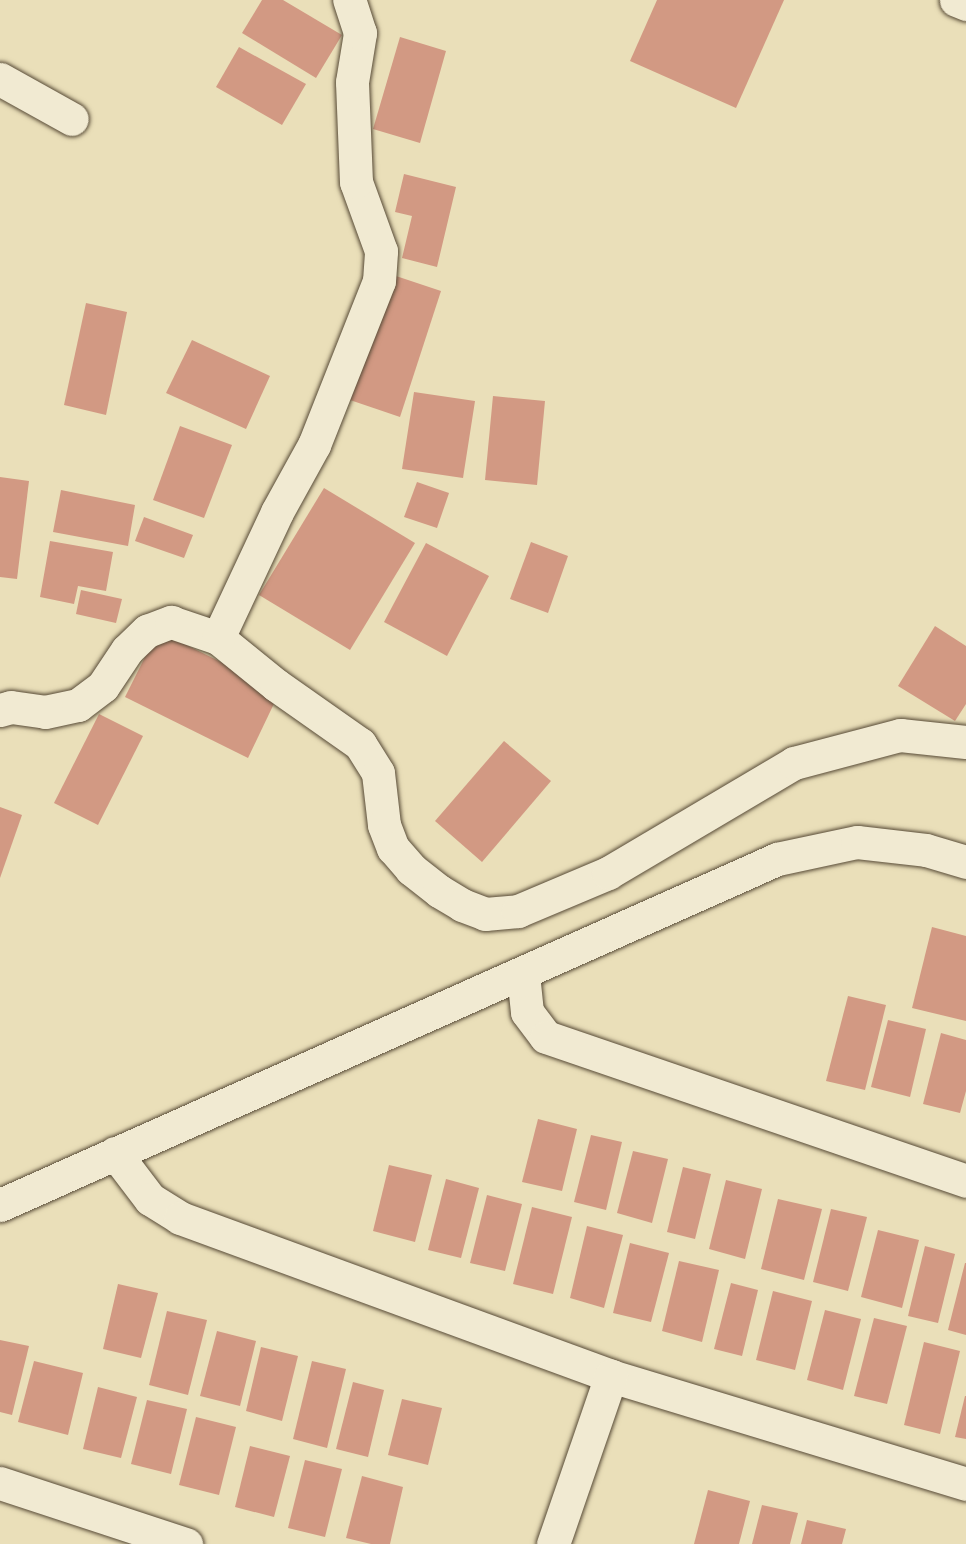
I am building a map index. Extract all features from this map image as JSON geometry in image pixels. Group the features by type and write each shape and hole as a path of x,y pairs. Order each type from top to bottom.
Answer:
{"street":[{"path":"218,638 277,512 314,445 379,280 381,251 356,182 352,82 360,33 349,0"},
{"path":"956,0 966,4"},
{"path":"0,80 72,119"},
{"path":"0,710 11,706 45,712 78,705 103,686 127,650 147,631 171,622 218,638 276,685 360,744 378,773 384,825 393,848 411,869 439,891 462,905 485,914 518,910 608,873 794,763 900,735 966,742"},
{"path":"0,1205 777,859 856,842 926,850 966,862"},
{"path":"523,974 527,1012 546,1037 966,1182"},
{"path":"115,1153 150,1199 180,1218 611,1376 966,1484"},
{"path":"553,1544 611,1376"},
{"path":"0,1483 186,1544"}],"building":[{"path":"262,0 283,0 342,35 316,78 242,33"},
{"path":"657,0 784,0 736,108 630,61"},
{"path":"400,37 446,51 420,143 373,129"},
{"path":"239,47 306,84 282,125 216,87"},
{"path":"404,174 456,187 437,267 402,258 412,216 395,212"},
{"path":"390,274 441,291 400,417 350,400"},
{"path":"86,303 127,312 106,415 64,405"},
{"path":"192,340 270,376 246,429 166,393"},
{"path":"414,392 475,401 463,478 402,469"},
{"path":"493,396 545,401 537,485 485,480"},
{"path":"180,426 232,445 204,518 153,500"},
{"path":"0,477 29,481 17,579 0,577"},
{"path":"417,482 449,493 437,528 404,517"},
{"path":"324,488 415,543 350,650 259,595"},
{"path":"61,490 135,505 128,546 53,532"},
{"path":"144,517 193,535 184,558 135,541"},
{"path":"50,541 113,552 106,591 78,586 74,604 40,597"},
{"path":"531,542 568,556 548,613 510,599"},
{"path":"426,543 489,576 447,656 384,622"},
{"path":"81,590 122,599 116,623 76,614"},
{"path":"935,626 966,646 966,704 955,721 898,686"},
{"path":"158,631 280,691 248,758 125,697"},
{"path":"99,714 143,736 98,825 54,803"},
{"path":"504,741 551,781 482,862 435,821"},
{"path":"0,807 22,815 0,878"},
{"path":"932,927 966,936 966,1021 912,1008"},
{"path":"848,996 886,1005 865,1090 826,1081"},
{"path":"888,1020 926,1029 910,1097 871,1087"},
{"path":"941,1033 966,1040 966,1091 960,1113 923,1104"},
{"path":"538,1119 577,1129 562,1191 522,1182"},
{"path":"591,1135 622,1142 606,1210 574,1202"},
{"path":"633,1151 668,1159 652,1223 617,1213"},
{"path":"389,1165 432,1175 415,1242 373,1231"},
{"path":"683,1167 711,1174 695,1239 667,1232"},
{"path":"446,1179 479,1188 461,1258 428,1250"},
{"path":"726,1180 762,1189 745,1259 709,1249"},
{"path":"487,1195 522,1204 505,1271 470,1263"},
{"path":"778,1199 822,1209 804,1280 761,1269"},
{"path":"532,1207 572,1217 553,1294 513,1284"},
{"path":"831,1209 867,1217 848,1291 813,1282"},
{"path":"587,1226 623,1235 604,1308 570,1298"},
{"path":"878,1230 919,1240 902,1308 861,1297"},
{"path":"630,1243 669,1253 651,1322 613,1313"},
{"path":"925,1246 955,1254 938,1323 908,1316"},
{"path":"679,1261 719,1270 702,1342 662,1331"},
{"path":"966,1263 966,1335 948,1330"},
{"path":"731,1283 758,1290 742,1356 714,1349"},
{"path":"118,1284 158,1293 141,1358 103,1349"},
{"path":"773,1291 812,1301 795,1370 756,1360"},
{"path":"825,1310 861,1319 843,1390 807,1380"},
{"path":"167,1311 207,1320 188,1395 149,1385"},
{"path":"874,1318 907,1326 887,1404 854,1396"},
{"path":"217,1331 256,1341 240,1406 200,1396"},
{"path":"0,1340 29,1346 12,1415 0,1412"},
{"path":"924,1342 960,1351 940,1434 904,1425"},
{"path":"261,1347 298,1356 282,1421 246,1411"},
{"path":"34,1361 83,1373 68,1435 18,1422"},
{"path":"312,1361 346,1369 327,1448 293,1439"},
{"path":"353,1382 384,1390 368,1457 336,1449"},
{"path":"98,1387 137,1397 121,1458 83,1449"},
{"path":"966,1396 966,1439 955,1437"},
{"path":"402,1399 442,1408 428,1465 388,1455"},
{"path":"147,1400 187,1409 171,1474 131,1464"},
{"path":"196,1417 236,1427 219,1495 179,1485"},
{"path":"250,1446 290,1456 274,1517 235,1507"},
{"path":"305,1460 342,1469 325,1537 288,1528"},
{"path":"362,1476 403,1487 390,1544 371,1544 346,1538"},
{"path":"708,1490 750,1501 739,1544 694,1544"},
{"path":"762,1505 798,1513 790,1544 752,1544"},
{"path":"807,1520 846,1529 842,1544 801,1544"}]}
